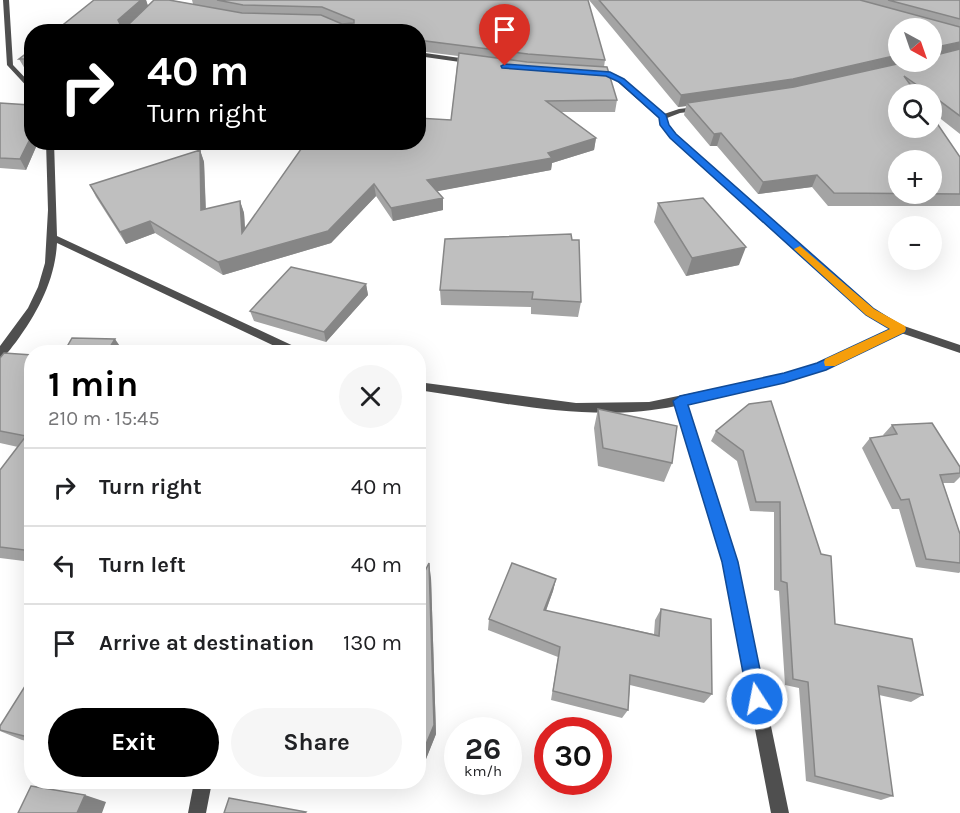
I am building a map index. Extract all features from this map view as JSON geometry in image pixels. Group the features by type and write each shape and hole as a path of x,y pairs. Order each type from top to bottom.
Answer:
{"street":[{"path":"6,0 10,65 24,81"},
{"path":"426,55 483,63"},
{"path":"585,72 615,76 663,117 665,125 673,136 870,312 900,329 960,349"},
{"path":"663,117 679,111 710,107"},
{"path":"0,354 26,323 48,274 52,237 50,150"},
{"path":"52,237 281,345"},
{"path":"426,387 576,408 648,407 784,378 821,366 900,329"},
{"path":"680,401 730,562 780,813"},
{"path":"196,813 201,789"}],"building":[{"path":"94,0 141,0 118,20 120,24 64,24"},
{"path":"154,0 169,0 242,13 321,15 342,24 129,24"},
{"path":"217,0 588,0 605,60 528,54 426,41 426,24 342,24 354,23 354,20 322,7 243,5"},
{"path":"599,0 860,0 927,18 888,18 888,57 793,79 681,95"},
{"path":"888,0 960,0 960,19"},
{"path":"942,22 960,27 960,42 942,46"},
{"path":"960,49 960,116 942,102 942,84 916,84 904,76 910,84 888,84 888,138 942,138 942,131 960,157 960,194 942,194 942,150 888,150 888,194 834,193 817,175 763,182 721,133 714,134 687,103 794,87 888,66 888,72 942,72 942,54"},
{"path":"459,53 527,62 607,67 617,100 546,101 596,138 548,153 552,158 427,180 443,198 391,208 374,184 328,231 218,262 150,221 120,232 90,185 200,150 201,210 240,201 242,233 300,150 426,150 426,118 451,120"},
{"path":"0,103 24,105 24,150 20,159 0,158"},
{"path":"703,198 746,247 692,258 658,203"},
{"path":"571,234 572,240 579,240 581,302 532,299 533,292 440,290 445,239"},
{"path":"291,267 366,284 324,332 250,311"},
{"path":"72,338 115,339 111,345 68,345"},
{"path":"4,353 24,354 24,436 0,431 0,358"},
{"path":"771,401 821,554 831,556 835,624 912,639 923,695 878,686 893,796 815,776 808,682 793,679 787,583 781,581 780,502 756,502 743,451 716,431 749,404"},
{"path":"598,409 677,426 672,463 603,448"},
{"path":"932,423 960,467 960,473 940,475 960,534 960,563 926,559 909,499 901,500 870,438 897,434 892,425"},
{"path":"24,439 24,550 0,547 0,470"},
{"path":"429,563 434,725 426,744 426,569"},
{"path":"512,563 556,579 544,610 659,636 661,609 711,619 712,694 630,675 628,710 553,691 560,647 489,619"},
{"path":"24,688 24,736 0,730 0,726"},
{"path":"30,789 49,789 85,795 77,813 18,813"},
{"path":"229,798 306,812 224,813"}],"slow traffic":[{"path":"800,249 870,312 900,329 830,362"}],"route":[{"path":"505,66 608,74 622,80 663,117 663,122 673,136 870,312 900,329 821,366 784,378 680,401 730,562 757,699"}]}
